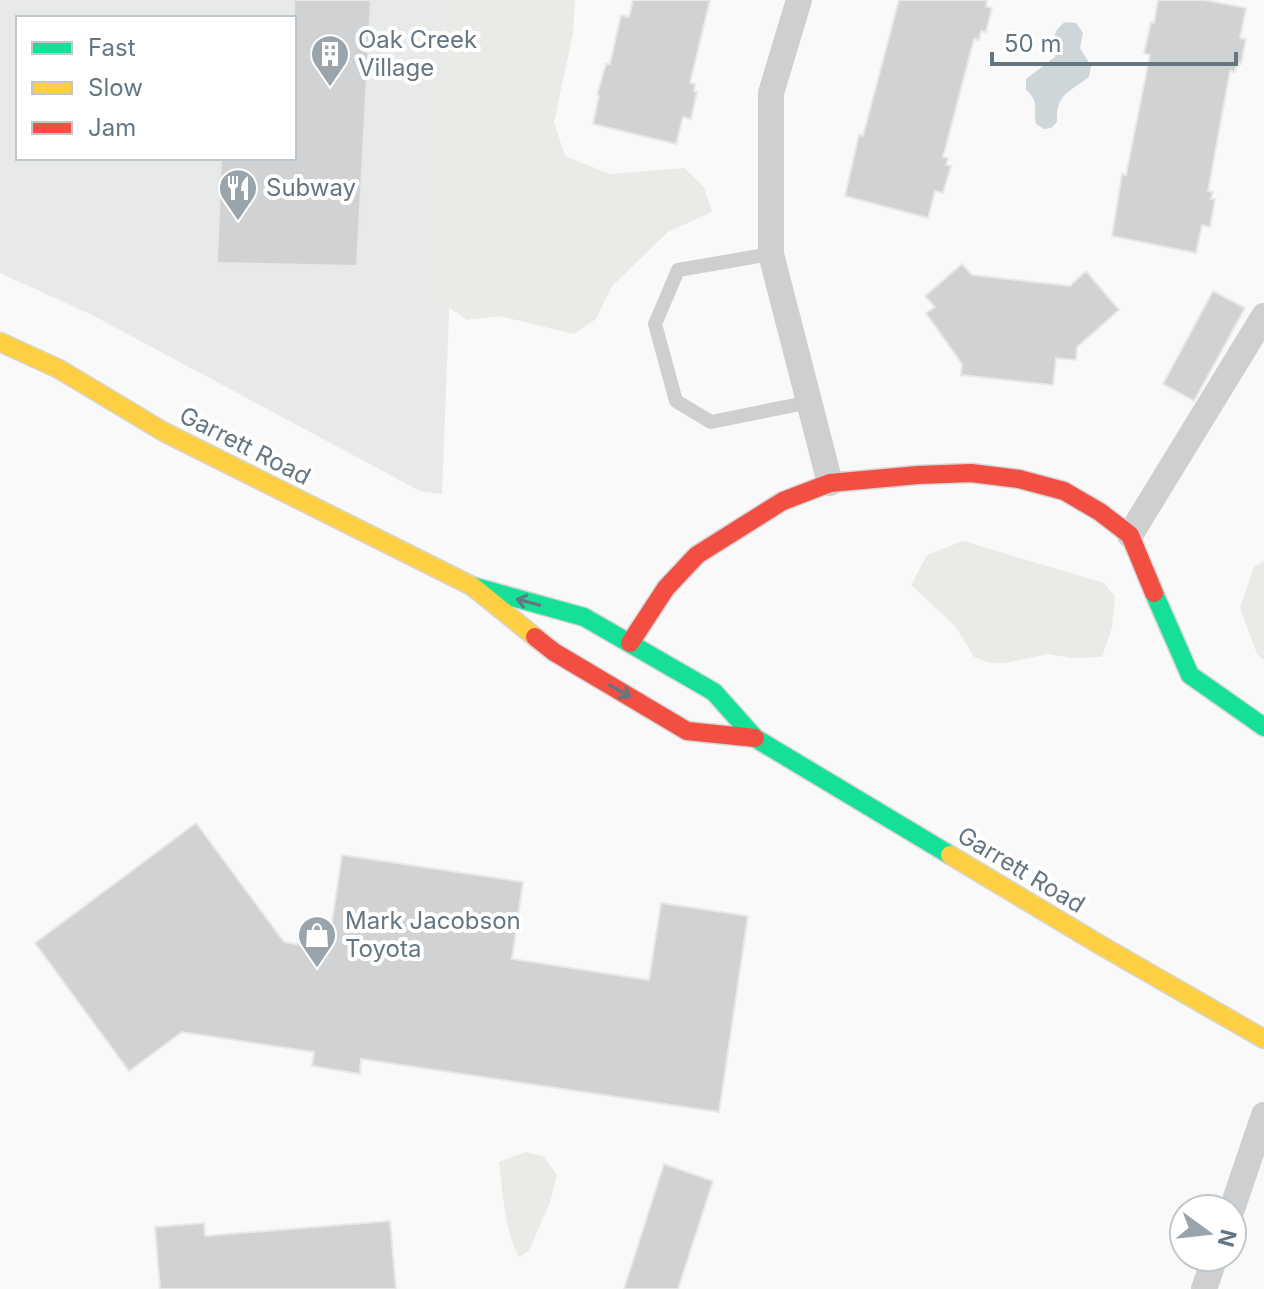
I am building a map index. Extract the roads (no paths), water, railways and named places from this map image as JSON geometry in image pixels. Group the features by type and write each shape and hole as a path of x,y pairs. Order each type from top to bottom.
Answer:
{"street":[{"path":"799,0 771,93 771,254 830,483"},
{"path":"1130,535 1264,316"},
{"name":"Garrett Road","path":"0,342 59,369 164,432 472,586 584,617 714,692 755,738 1102,946 1264,1039"},
{"path":"630,643 666,588 697,555 783,501 830,483 971,473 1019,479 1064,491 1100,512 1130,535 1190,675 1264,727"},
{"name":"Garrett Road","path":"472,586 554,652 687,731 755,738"},
{"path":"1237,1193 1264,1115"}],"lane":[{"path":"771,254 678,270 655,324 676,401 711,422 810,402"}],"place":[{"name":"Oak Creek Village","path":"330,88"},
{"name":"Subway","path":"238,222"},
{"name":"Mark Jacobson Toyota","path":"317,969"}]}
